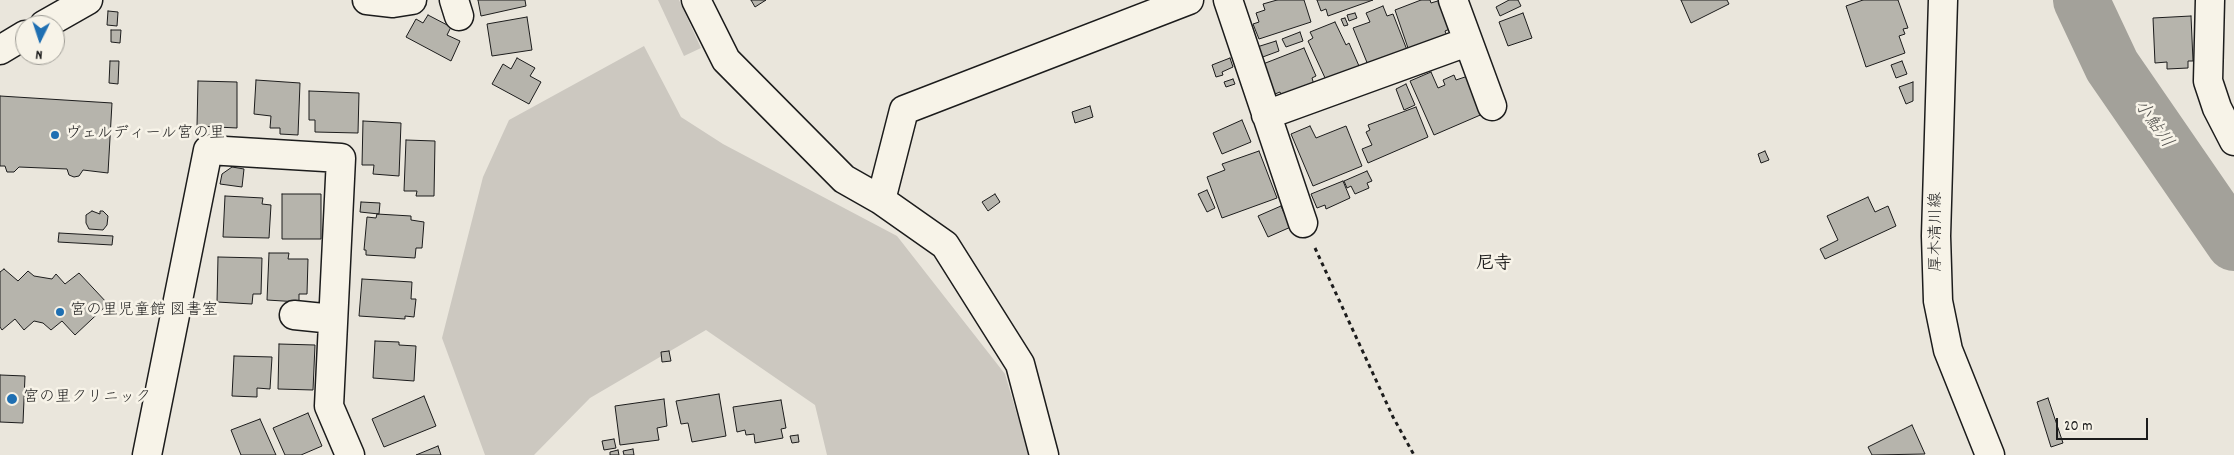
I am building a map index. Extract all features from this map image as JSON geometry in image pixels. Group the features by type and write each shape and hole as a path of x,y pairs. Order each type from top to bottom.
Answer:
{"street":[{"path":"62,15 88,0"},
{"path":"367,0 393,4 412,0"},
{"path":"696,0 726,60 844,179 881,200 945,246 1020,364 1044,455"},
{"path":"881,200 904,110 1189,0"},
{"path":"1228,0 1304,223"},
{"path":"1453,0 1492,106"},
{"name":"厚木清川線","path":"1943,0 1936,236 1938,302 1948,350 1990,455"},
{"path":"2210,0 2208,81 2217,108 2234,141"},
{"path":"0,50 15,42"},
{"path":"1266,115 1467,42"},
{"path":"148,455 208,150 341,158 329,406 350,455"},
{"path":"294,315 333,319"}],"path":[{"path":"1304,223 1393,416 1414,455"}],"shaded area":[{"path":"658,0 679,0 701,48 684,56"},
{"path":"644,46 681,117 723,144 897,236 1005,374 1029,455 827,455 815,405 706,330 590,398 534,455 485,455 442,338 483,177 509,120"}],"building":[{"path":"478,0 525,0 526,6 481,16"},
{"path":"751,0 766,0 755,7"},
{"path":"1277,0 1304,0 1311,22 1259,39 1253,24 1259,22 1256,13 1265,10 1263,4"},
{"path":"1317,0 1373,0 1328,16 1326,9 1321,11"},
{"path":"1421,0 1430,0 1431,3 1441,0 1452,28 1445,31 1447,36 1409,51 1395,10"},
{"path":"1509,0 1518,0 1521,6 1500,16 1496,7"},
{"path":"1681,0 1727,0 1729,4 1691,23"},
{"path":"1863,0 1898,0 1908,28 1903,29 1905,34 1899,36 1905,53 1866,67 1846,6"},
{"path":"1383,6 1387,16 1393,14 1407,50 1368,65 1353,28 1370,22 1366,13"},
{"path":"108,11 118,12 117,26 107,25"},
{"path":"1355,13 1357,18 1349,21 1347,15"},
{"path":"1523,13 1532,38 1508,46 1499,22"},
{"path":"428,15 451,27 447,35 460,41 451,61 406,37 416,19 423,23"},
{"path":"2191,16 2193,61 2188,61 2188,68 2167,69 2167,62 2155,63 2153,18"},
{"path":"527,17 532,50 492,56 487,24"},
{"path":"1345,18 1348,25 1344,26 1341,19"},
{"path":"1335,22 1346,45 1349,43 1359,66 1326,80 1308,41 1313,38 1310,32"},
{"path":"111,30 121,30 120,43 111,42"},
{"path":"1300,32 1303,41 1286,47 1282,39"},
{"path":"1276,41 1279,51 1260,58 1257,47"},
{"path":"1304,48 1316,76 1312,78 1315,88 1284,101 1280,92 1275,94 1263,64"},
{"path":"517,58 535,68 530,76 541,82 529,104 492,84 503,64 511,69"},
{"path":"1230,58 1233,67 1222,72 1223,75 1216,77 1212,65"},
{"path":"110,61 119,61 118,84 109,83"},
{"path":"1902,61 1907,74 1896,78 1891,65"},
{"path":"1431,72 1438,88 1445,85 1443,80 1454,75 1456,80 1468,76 1485,113 1434,135 1410,81"},
{"path":"1233,79 1235,84 1226,87 1224,82"},
{"path":"256,80 300,83 298,135 280,134 280,128 270,128 271,116 254,114"},
{"path":"198,81 237,82 237,128 197,126"},
{"path":"1913,82 1913,101 1906,104 1899,87"},
{"path":"1406,84 1415,105 1404,110 1396,89"},
{"path":"309,91 359,93 358,133 315,132 315,120 309,120"},
{"name":"ヴェルディール宮の里","path":"0,96 112,103 108,173 83,170 79,176 74,177 69,175 67,169 19,167 14,172 7,172 5,166 0,166"},
{"path":"1090,106 1093,117 1075,123 1072,112"},
{"path":"1416,107 1428,137 1368,163 1362,149 1372,145 1366,132 1370,130 1368,125"},
{"path":"1242,120 1251,142 1222,154 1213,133"},
{"path":"363,121 401,123 399,176 373,174 374,165 362,165"},
{"path":"1310,126 1316,138 1346,126 1362,166 1313,186 1291,134"},
{"path":"406,140 435,141 434,196 416,196 417,191 404,191"},
{"path":"1259,151 1277,198 1222,218 1207,177 1225,170 1222,164"},
{"path":"1765,151 1769,160 1761,163 1758,154"},
{"path":"232,167 244,169 242,187 220,184 222,174"},
{"path":"1367,171 1372,181 1367,183 1369,188 1355,194 1351,186 1347,188 1344,181"},
{"path":"1343,181 1350,198 1326,209 1325,205 1317,208 1311,194"},
{"path":"1207,190 1215,208 1207,212 1198,194"},
{"path":"282,194 321,194 321,239 282,239"},
{"path":"995,194 1000,202 988,211 982,202"},
{"path":"225,196 263,198 262,204 271,205 269,238 223,237"},
{"path":"1868,197 1875,212 1888,206 1896,226 1825,259 1820,249 1838,240 1827,216"},
{"path":"361,202 380,203 379,214 360,212"},
{"path":"1281,206 1284,213 1287,212 1293,226 1268,237 1258,216"},
{"path":"92,211 100,214 100,211 103,211 108,216 107,225 103,230 89,229 86,223 86,215"},
{"path":"377,214 411,216 411,220 424,222 422,248 416,248 415,258 366,255 366,250 364,250 367,217 376,218"},
{"path":"59,233 113,236 112,245 58,242"},
{"path":"269,253 289,253 288,259 308,259 307,294 299,294 299,302 267,300"},
{"path":"218,257 262,258 261,294 253,294 252,304 217,302"},
{"path":"4,269 18,281 28,271 34,276 52,279 56,274 65,284 79,273 108,304 75,335 62,321 51,330 43,323 34,321 24,330 15,319 2,330 0,327 0,272"},
{"path":"362,279 412,282 411,299 416,299 414,317 405,316 405,319 359,316"},
{"path":"375,341 399,342 399,345 416,346 414,381 373,378"},
{"path":"279,344 315,345 313,390 278,389"},
{"path":"669,351 671,361 662,362 661,352"},
{"path":"234,356 272,357 270,389 257,388 257,397 232,396"},
{"name":"宮の里クリニック","path":"0,375 25,376 23,423 0,422"},
{"path":"719,394 726,436 692,442 688,423 681,424 676,401"},
{"path":"424,396 436,426 384,447 372,419"},
{"path":"2048,398 2063,443 2051,447 2037,402"},
{"path":"664,399 667,426 657,428 659,440 620,445 615,406"},
{"path":"781,400 786,428 781,429 783,438 755,443 754,434 746,435 745,430 737,432 733,407"},
{"path":"308,413 322,446 301,455 285,455 273,428"},
{"path":"260,419 276,455 241,455 231,430"},
{"path":"1912,425 1925,454 1872,455 1868,447"},
{"path":"798,435 799,442 792,443 790,436"},
{"path":"614,439 616,448 604,450 602,441"},
{"path":"438,446 441,455 416,455"},
{"path":"633,449 634,455 624,455 623,451"},
{"path":"618,450 619,455 610,455 610,452"}],"waterway":[{"name":"小鮎川","path":"2081,0 2112,66 2234,243"}],"place":[{"name":"ヴェルディール宮の里","path":"55,135"},
{"name":"宮の里児童館 図書室","path":"60,312"},
{"name":"宮の里クリニック","path":"12,399"}],"district":[{"name":"尼寺","path":"1494,266"}]}
